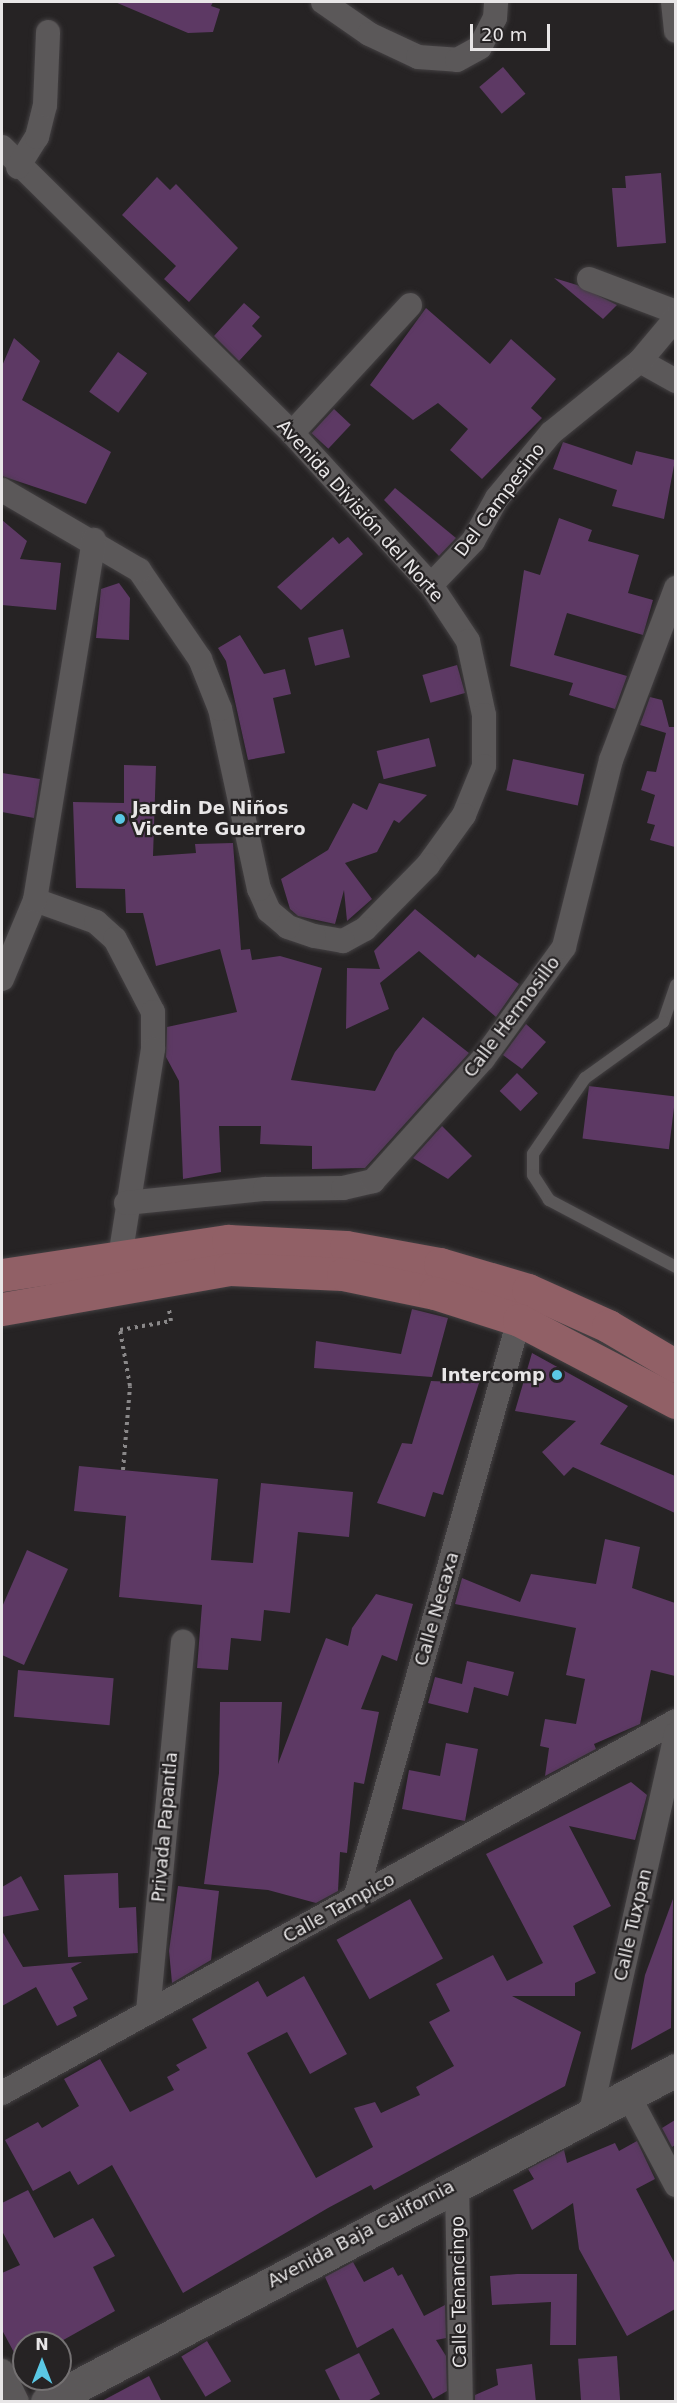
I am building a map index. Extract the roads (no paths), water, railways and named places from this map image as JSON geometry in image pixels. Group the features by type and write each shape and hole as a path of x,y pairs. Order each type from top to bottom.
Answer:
{"main road":[{"path":"2,1309 43,1284 120,1257 228,1241 346,1247 440,1264 528,1290 609,1326 675,1366"},
{"path":"2,1275 43,1284 230,1269 343,1274 435,1293 519,1320 675,1402"},
{"name":"Avenida Baja California","path":"47,2402 457,2182 590,2116 675,2070"}],"street":[{"path":"323,2 369,34 418,57 457,60 480,46 495,18 496,2"},
{"path":"673,2 675,31"},
{"path":"18,167 37,137 45,105 48,32"},
{"name":"Avenida División del Norte","path":"2,147 18,167 292,433 431,585 468,641 484,715 484,766 464,815 428,865 365,929 343,941 288,927 269,911 259,889 219,709 200,659 139,570 94,540 2,490"},
{"path":"590,279 675,312"},
{"path":"292,433 410,305"},
{"name":"Del Campesino","path":"431,585 473,541 497,498 551,433 640,361 675,318"},
{"path":"640,361 675,381"},
{"path":"2,980 35,900 94,540"},
{"name":"Calle Hermosillo","path":"126,1203 265,1189 343,1188 373,1181 483,1059 564,947 611,760 675,588"},
{"path":"35,900 96,922 115,939 153,1012 153,1049 126,1203 120,1257"},
{"name":"Calle Necaxa","path":"355,1899 519,1320"},
{"name":"Privada Papantla","path":"148,2012 183,1642"},
{"name":"Calle Tampico","path":"2,2093 675,1721"},
{"name":"Calle Tuxpan","path":"590,2116 675,1734"},
{"path":"628,2095 675,2185"},
{"name":"Calle Tenancingo","path":"457,2182 461,2402"},
{"path":"2,2372 17,2402"}],"lane":[{"path":"675,985 663,1022 585,1078 533,1154 533,1175 549,1200 675,1267"}],"place":[{"name":"Jardin De Niños Vicente Guerrero","path":"120,819"},
{"name":"Intercomp","path":"557,1375"}]}
